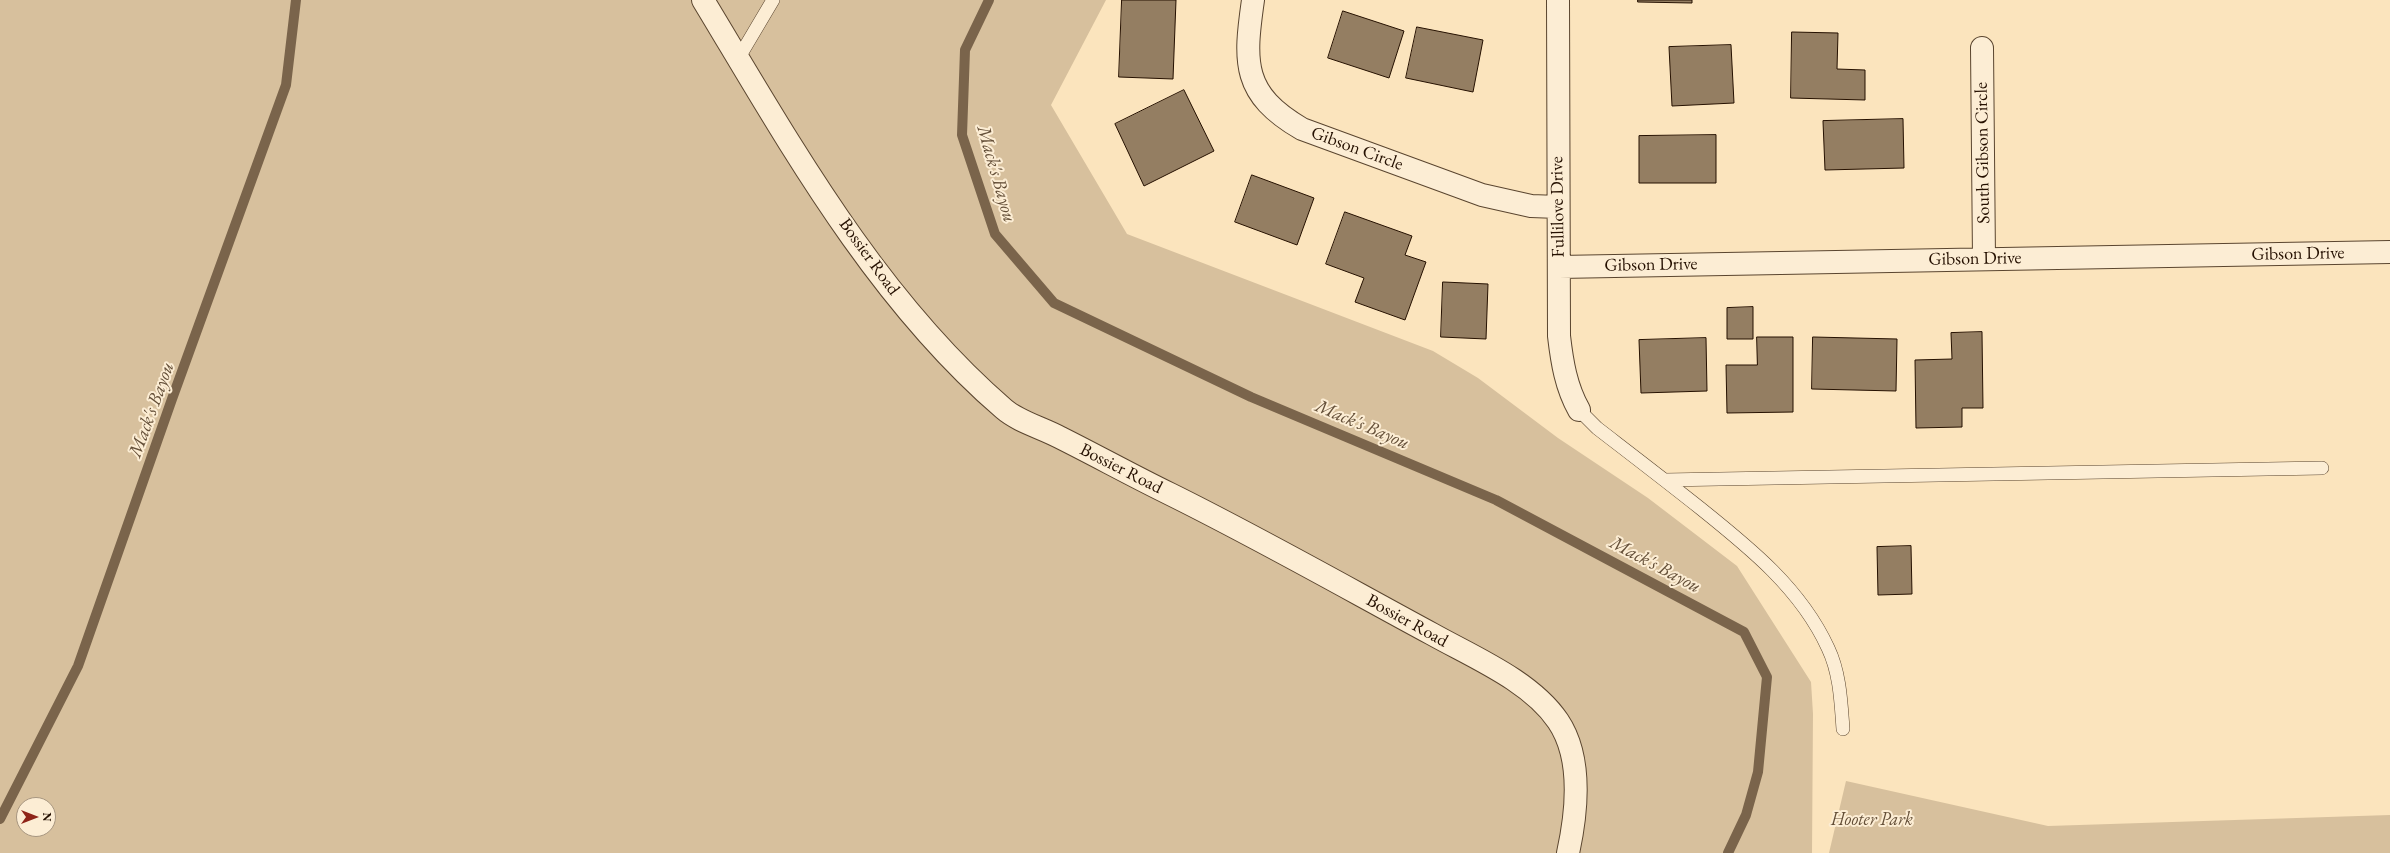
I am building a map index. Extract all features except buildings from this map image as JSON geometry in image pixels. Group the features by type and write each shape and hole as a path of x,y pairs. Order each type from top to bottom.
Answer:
{"street":[{"name":"Bossier Road","path":"703,0 796,153 866,257 943,352 1007,412 1286,554 1502,672 1537,698 1558,720 1569,741 1576,794 1573,826 1568,853"},
{"name":"Gibson Circle","path":"1253,0 1248,56 1252,81 1266,103 1284,119 1302,129 1482,195 1531,206 1558,207"},
{"name":"Fullilove Drive","path":"1558,0 1559,336 1561,359 1571,396 1579,410"},
{"name":"South Gibson Circle","path":"1982,48 1984,259"},
{"name":"Gibson Drive","path":"1559,267 2390,252"}],"lane":[{"path":"738,59 773,0"},
{"path":"1579,410 1597,428 1746,545 1772,569 1794,595 1828,648 1836,670 1843,729"},
{"path":"1665,480 2322,468"}],"green space":[{"path":"0,0 1106,0 1051,105 1127,234 1433,351 1478,378 1558,438 1648,498 1737,566 1811,682 1813,714 1812,853 0,853"},
{"name":"Hooter Park","path":"1846,781 2048,826 2390,815 2390,853 1829,853"}],"waterway":[{"name":"Mack's Bayou","path":"0,819 78,666 172,399 286,85 296,0"},
{"name":"Mack's Bayou","path":"989,0 965,50 962,135 995,234 1054,303 1251,397 1496,500 1744,632 1767,677 1758,772 1746,815 1728,853"}]}
